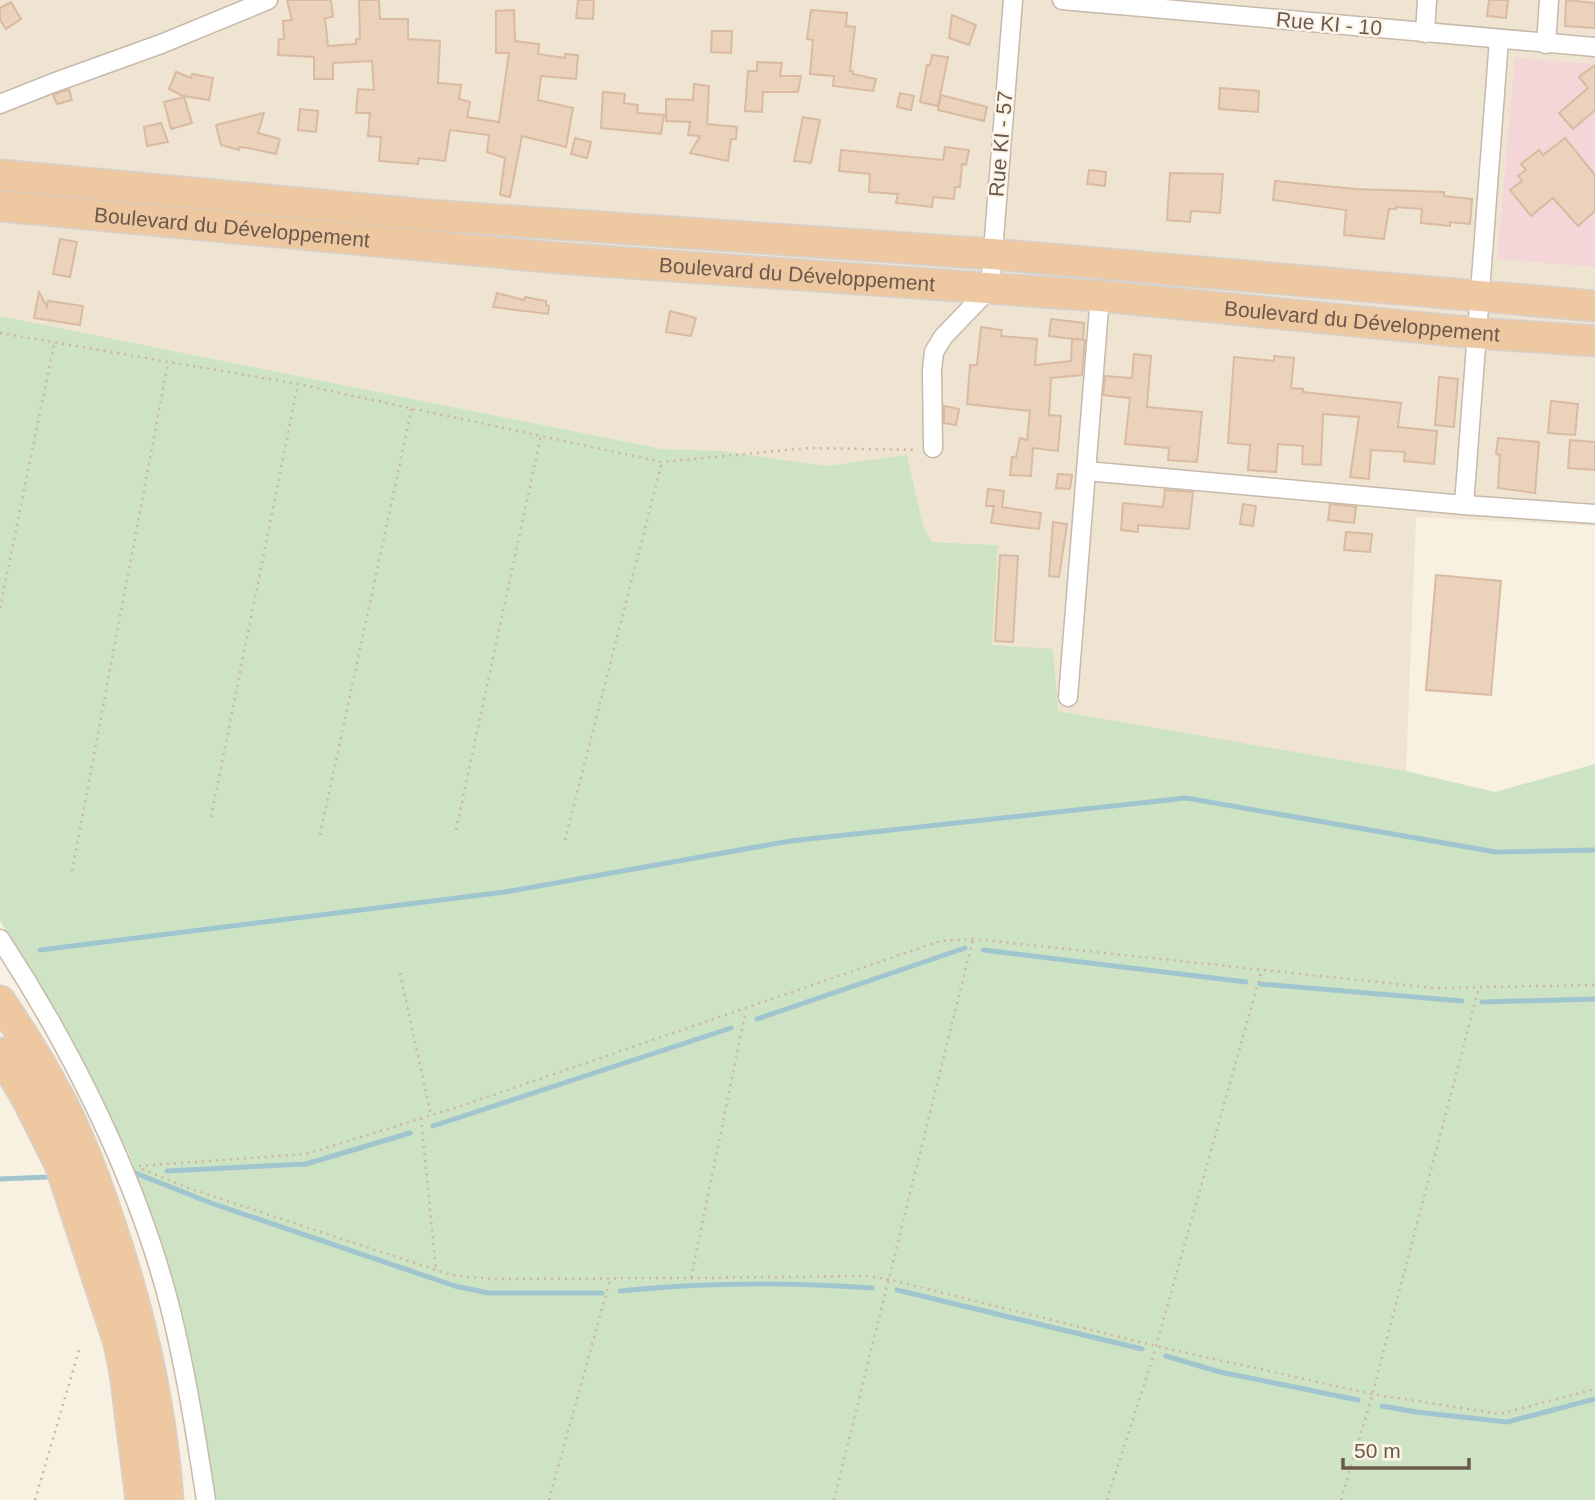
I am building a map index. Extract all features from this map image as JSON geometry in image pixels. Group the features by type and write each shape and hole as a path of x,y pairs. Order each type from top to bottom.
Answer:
{"highway":[{"name":"Boulevard du Développement","path":"7,175 428,215 992,254 1595,306"},
{"path":"5,206 7,175"},
{"path":"106,216 110,185"},
{"name":"Boulevard du Développement","path":"5,206 558,258 1100,296 1476,333 1595,341"},
{"path":"0,1000 55,1089 73,1161 85,1194 125,1373 141,1500"},
{"path":"0,1053 25,1095 73,1161"},
{"path":"85,1194 122,1259 145,1340 164,1451 168,1500"}],"street":[{"path":"0,104 268,0"},
{"name":"Rue KI - 57","path":"990,288 1013,0"},
{"name":"Rue KI - 10","path":"1062,0 1595,47"},
{"path":"1425,33 1427,0"},
{"path":"1546,44 1549,0"},
{"path":"1464,505 1499,40"},
{"path":"933,448 934,352 943,337 990,288"},
{"path":"1068,696 1100,296"},
{"path":"1086,471 1595,514"},
{"path":"0,939 23,973 83,1080 122,1169 169,1306 206,1500"}],"path":[{"path":"0,333 298,384 662,462 808,448 932,451 933,448"},
{"path":"0,608 54,344"},
{"path":"72,872 168,363"},
{"path":"211,817 298,384"},
{"path":"320,835 412,407"},
{"path":"456,830 541,435"},
{"path":"565,840 662,462"},
{"path":"834,1500 973,939"},
{"path":"1595,985 1433,988 973,939 940,941 431,1115 306,1154 136,1166 188,1188 451,1275 490,1279 610,1280 865,1276 887,1279 1156,1346 1373,1394 1500,1414 1595,1390"},
{"path":"1107,1500 1156,1346 1262,970"},
{"path":"400,973 431,1115"},
{"path":"1342,1500 1373,1394 1479,987"},
{"path":"691,1278 747,1008"},
{"path":"421,1118 436,1270"},
{"path":"549,1500 610,1280"},
{"path":"35,1500 79,1350"}],"shaded area":[{"path":"0,0 1595,0 1595,526 1416,517 1406,771 1057,711 992,645 998,545 932,542 923,525 907,455 826,466 721,451 662,449 0,316"},
{"path":"1515,58 1595,64 1595,267 1497,259"}],"green space":[{"path":"0,316 662,449 721,451 826,466 907,455 923,525 932,542 998,545 992,645 1053,649 1058,711 1406,771 1495,792 1595,764 1595,1500 212,1500 174,1301 130,1156 67,1034 0,921"}],"building":[{"path":"287,0 331,0 333,17 325,18 328,46 356,44 356,39 360,39 359,0 379,0 380,19 408,19 408,39 440,41 438,83 461,85 459,99 470,102 467,117 499,122 509,53 496,53 496,11 514,10 515,41 539,44 538,54 565,58 565,54 578,55 576,79 541,76 538,100 573,108 566,147 522,136 510,197 500,195 505,158 487,152 489,135 450,130 445,161 419,158 418,164 379,161 381,137 368,136 370,113 356,113 358,89 374,90 372,61 333,63 333,79 314,79 314,57 278,55 279,39 284,39 283,21 292,20"},
{"path":"578,0 594,0 593,19 576,18"},
{"path":"1489,0 1508,0 1506,18 1487,16"},
{"path":"1566,0 1595,3 1595,28 1565,26"},
{"path":"11,2 21,19 6,29 0,20 0,8"},
{"path":"811,10 847,13 846,26 855,27 850,71 876,79 873,91 833,86 834,76 810,74 813,40 807,39"},
{"path":"952,15 976,25 969,45 949,38"},
{"path":"712,31 732,31 731,53 711,52"},
{"path":"932,55 948,57 938,106 920,102 927,65 930,65"},
{"path":"757,62 782,63 780,76 801,76 798,92 763,92 762,112 745,111 748,71 757,71"},
{"path":"1595,65 1595,110 1573,129 1559,113 1588,88 1579,77"},
{"path":"176,72 191,78 192,74 213,78 209,100 183,96 169,89"},
{"path":"694,84 709,86 707,124 737,127 736,139 731,139 728,161 690,153 700,136 688,135 690,122 666,121 666,99 693,100"},
{"path":"1220,88 1259,91 1258,112 1219,109"},
{"path":"69,89 72,100 57,104 53,95"},
{"path":"603,92 625,94 624,103 638,105 637,113 664,115 661,134 601,128"},
{"path":"900,93 914,96 911,110 897,107"},
{"path":"941,95 987,107 984,121 938,110"},
{"path":"184,97 192,123 171,129 164,102"},
{"path":"300,109 318,111 316,132 298,130"},
{"path":"264,113 258,133 280,139 276,154 221,145 216,125"},
{"path":"803,117 820,120 811,163 794,161"},
{"path":"161,123 168,142 147,146 144,127"},
{"path":"575,138 591,142 587,158 571,154"},
{"path":"1565,138 1595,175 1595,211 1578,226 1553,198 1531,216 1510,190 1522,181 1518,176 1526,170 1521,164 1539,150 1543,155"},
{"path":"945,147 969,150 966,165 962,164 960,187 955,187 954,199 933,197 932,207 896,203 898,194 869,192 870,174 839,171 841,150 943,160"},
{"path":"1089,170 1106,172 1105,186 1087,184"},
{"path":"1170,173 1223,174 1220,213 1191,211 1190,222 1167,220"},
{"path":"1275,181 1355,189 1444,192 1444,196 1472,199 1470,224 1450,222 1450,226 1421,223 1422,209 1396,207 1389,209 1384,239 1344,235 1346,210 1273,200"},
{"path":"60,239 77,242 70,277 53,274"},
{"path":"39,292 47,307 48,301 83,306 80,325 34,318"},
{"path":"497,293 524,300 525,297 546,301 549,306 548,314 493,307"},
{"path":"670,311 696,318 691,336 666,332"},
{"path":"1051,319 1084,323 1083,340 1049,336"},
{"path":"981,327 1002,330 1001,336 1037,339 1035,365 1071,361 1072,339 1085,340 1082,375 1051,378 1049,415 1061,416 1058,451 1033,448 1031,476 1010,475 1012,457 1016,457 1020,438 1027,440 1030,411 967,404 970,365 977,365"},
{"path":"1134,354 1151,356 1147,407 1202,412 1197,462 1168,460 1169,448 1125,444 1130,398 1103,395 1105,376 1132,378"},
{"path":"1274,356 1294,358 1291,388 1303,389 1303,392 1401,403 1398,427 1437,431 1434,464 1404,461 1405,452 1371,450 1369,479 1350,477 1359,417 1323,414 1321,465 1302,464 1303,446 1278,444 1276,472 1248,470 1250,445 1228,443 1234,357 1274,361"},
{"path":"1439,377 1458,379 1454,427 1435,425"},
{"path":"1551,401 1578,404 1575,435 1548,433"},
{"path":"944,406 959,409 956,425 944,423"},
{"path":"1498,438 1539,442 1535,493 1498,488"},
{"path":"1570,440 1595,442 1595,470 1568,468"},
{"path":"1058,474 1072,475 1070,489 1056,488"},
{"path":"988,489 1004,491 1002,507 1041,513 1039,529 991,523 994,506 986,506"},
{"path":"1165,490 1193,492 1189,529 1138,525 1138,532 1121,530 1123,503 1163,507"},
{"path":"1243,504 1256,506 1253,526 1240,524"},
{"path":"1330,504 1356,507 1354,523 1328,520"},
{"path":"1053,522 1067,524 1059,577 1049,576"},
{"path":"1346,532 1372,534 1370,552 1344,550"},
{"path":"1000,555 1018,556 1013,642 995,641"},
{"path":"1436,575 1501,581 1491,695 1426,690"}],"waterway":[{"path":"40,950 505,892 790,841 1186,798 1496,852 1595,850"},
{"path":"757,1019 965,948"},
{"path":"983,950 1246,982"},
{"path":"1260,984 1462,1001"},
{"path":"1482,1002 1595,999"},
{"path":"433,1126 731,1028"},
{"path":"167,1171 306,1164 410,1133"},
{"path":"135,1173 211,1203 455,1286 488,1293 602,1293"},
{"path":"0,1179 48,1177"},
{"path":"620,1291 746,1284 872,1288"},
{"path":"897,1290 1142,1349"},
{"path":"1166,1356 1220,1372 1358,1400"},
{"path":"1382,1406 1507,1422 1595,1399"}]}
